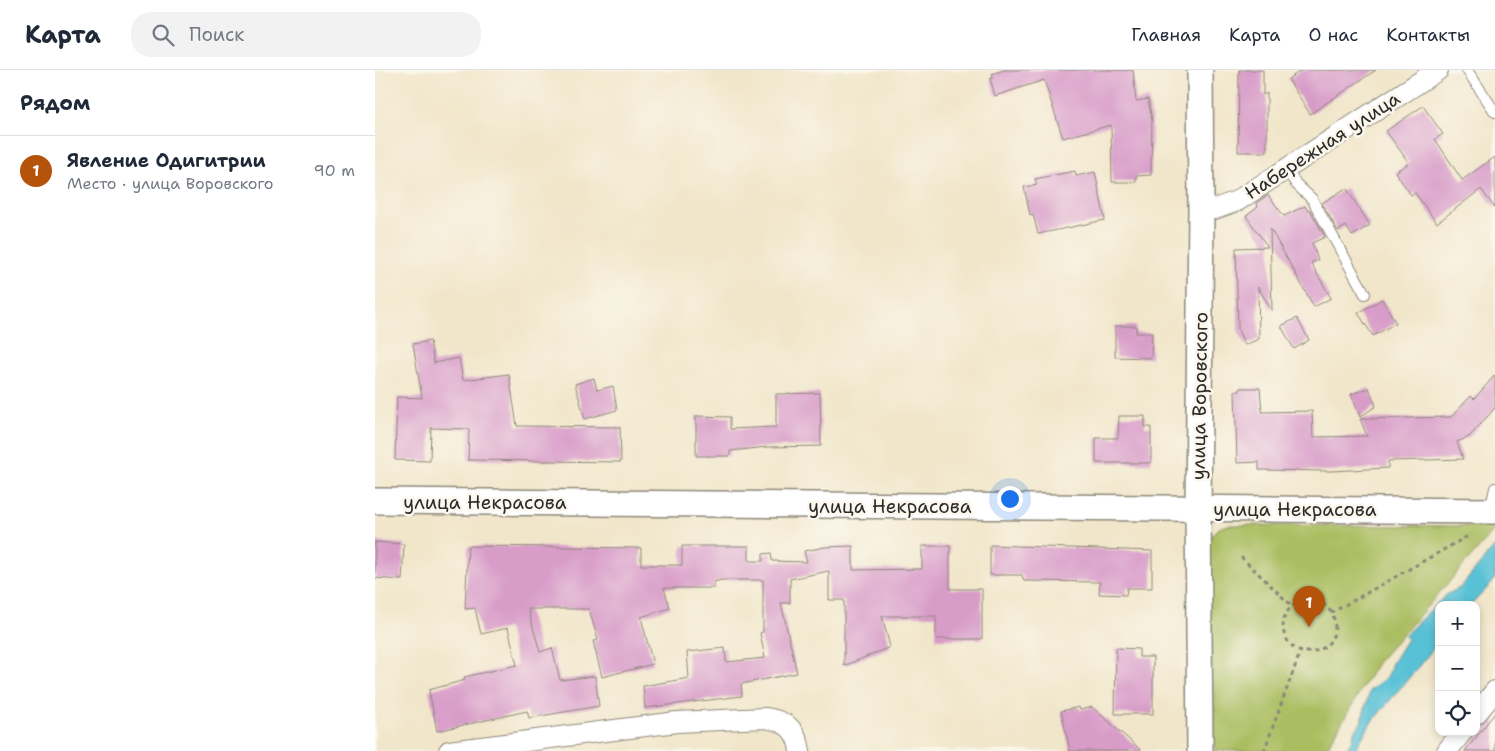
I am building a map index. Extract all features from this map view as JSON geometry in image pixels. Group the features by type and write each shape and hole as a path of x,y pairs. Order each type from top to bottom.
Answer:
{"street":[{"name":"улица Воровского","path":"1199,70 1201,209 1198,508 1201,751"},
{"name":"Набережная улица","path":"1201,209 1227,206 1438,70"},
{"name":"улица Некрасова","path":"375,501 1198,508 1493,504"},
{"path":"1480,709 1495,691"},
{"path":"449,751 667,723 765,718 779,720 789,726 796,735 800,751"},
{"path":"1447,751 1459,736"}],"lane":[{"path":"1467,70 1495,112"},
{"path":"1286,169 1296,184 1312,199 1365,294"}],"path":[{"path":"1331,612 1472,534"},
{"path":"1241,558 1293,607"},
{"path":"1306,601 1313,601 1320,603 1331,612 1335,626 1334,633 1327,645 1315,651 1301,650 1290,643 1284,631 1285,618 1293,607 1306,601"},
{"path":"1264,751 1301,650"}],"green space":[{"path":"1228,525 1495,526 1495,530 1377,663 1325,751 1215,751 1208,543 1215,531"}],"water":[{"path":"1495,546 1495,580 1475,601 1440,601 1446,595 1461,587"},
{"path":"1435,606 1435,647 1371,723 1354,751 1345,751 1353,739 1354,732 1361,723 1370,690 1388,676 1392,663 1407,639 1405,635"}],"building":[{"path":"1004,70 1133,70 1136,101 1148,99 1152,120 1151,175 1136,176 1136,182 1112,182 1111,125 1063,138 1044,80 995,96 990,78 993,78 992,74"},
{"path":"1239,70 1263,70 1263,95 1267,93 1267,152 1238,152"},
{"path":"1302,70 1376,70 1310,114 1288,79"},
{"path":"1423,106 1443,134 1435,139 1462,180 1495,157 1495,208 1481,189 1437,223 1415,193 1411,195 1395,172 1409,163 1386,131"},
{"path":"1075,171 1076,176 1095,172 1105,220 1038,234 1033,214 1030,215 1024,187 1037,185 1035,179"},
{"path":"1346,188 1370,225 1352,236 1346,226 1338,231 1322,203"},
{"path":"1268,195 1284,216 1305,206 1308,211 1310,210 1325,237 1312,243 1318,260 1311,263 1331,298 1314,307 1270,228 1272,311 1258,287 1259,339 1245,345 1238,330 1236,248 1268,247 1246,216 1258,207 1256,203"},
{"path":"1382,299 1396,323 1373,336 1358,313"},
{"path":"1297,318 1309,340 1294,349 1281,326"},
{"path":"1115,326 1136,326 1136,333 1152,333 1151,358 1115,357"},
{"path":"430,341 434,363 459,358 463,380 509,374 517,426 620,427 621,462 468,460 469,429 431,428 430,461 395,460 397,397 422,398 413,344"},
{"path":"1495,375 1495,408 1469,437 1457,442 1463,459 1388,461 1388,468 1331,471 1259,470 1259,462 1237,463 1235,391 1240,391 1240,388 1260,388 1262,412 1312,411 1313,437 1367,436 1360,419 1451,417 1471,396 1474,399"},
{"path":"594,378 597,390 613,386 617,410 585,419 575,384"},
{"path":"1369,388 1376,406 1360,417 1351,394"},
{"path":"820,393 821,446 767,447 730,451 730,456 696,456 696,416 730,417 730,429 776,427 776,394"},
{"path":"1119,416 1145,416 1145,427 1151,427 1151,463 1096,463 1096,438 1118,438"},
{"path":"375,542 404,544 402,580 375,578"},
{"path":"990,545 1152,551 1152,588 1127,588 1126,595 1099,594 1100,582 1024,581 1022,575 990,575"},
{"path":"468,546 641,548 641,565 682,565 682,546 749,546 749,561 763,561 763,554 771,553 772,561 807,562 804,551 825,547 853,546 853,570 922,569 922,546 950,546 950,589 982,589 982,639 936,639 936,616 882,616 890,647 844,666 844,600 829,600 829,571 790,579 790,603 781,603 797,673 741,684 742,696 645,708 643,686 689,678 687,652 725,648 726,662 765,658 760,633 763,632 763,580 721,580 714,582 714,588 664,588 670,608 641,617 653,664 602,677 593,641 598,640 589,609 528,609 540,652 552,648 560,680 595,676 599,706 529,718 527,711 437,731 429,690 465,680 464,677 517,665 508,628 481,634 475,608 465,609"},
{"path":"1116,648 1139,649 1139,657 1153,657 1153,714 1115,714"},
{"path":"1079,707 1080,710 1092,707 1142,751 1070,751 1061,711"},
{"path":"1495,713 1495,751 1465,751 1477,736 1480,736 1480,732"}],"place":[{"name":"Явление Одигитрии","path":"1309,627"}]}
